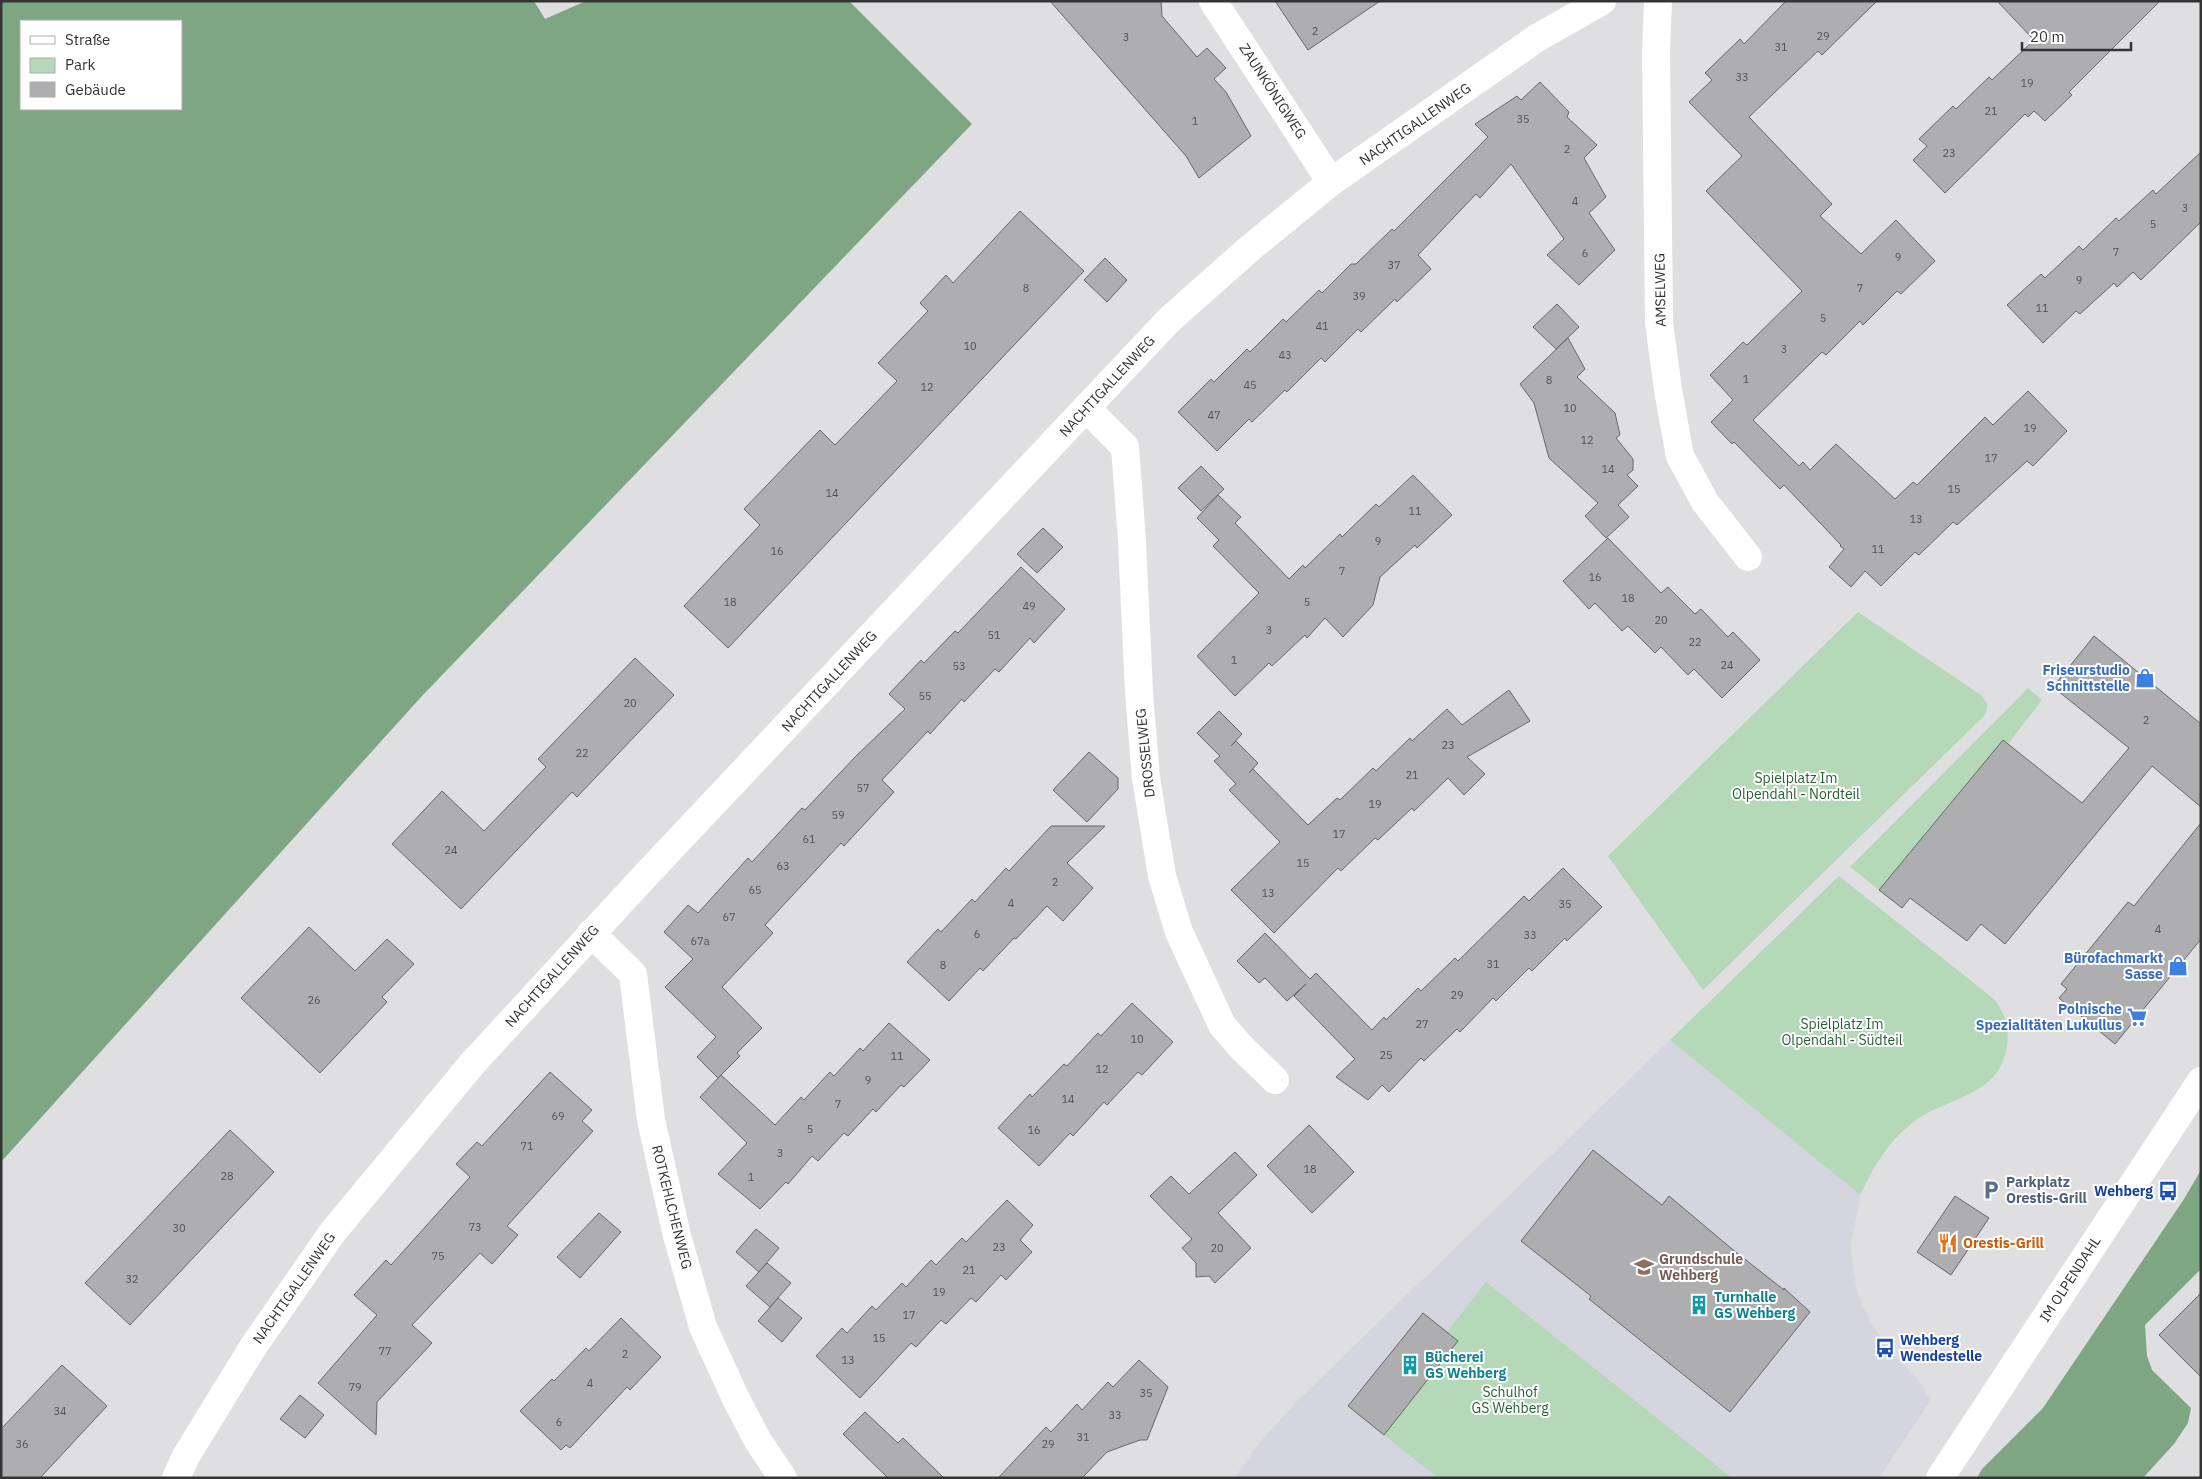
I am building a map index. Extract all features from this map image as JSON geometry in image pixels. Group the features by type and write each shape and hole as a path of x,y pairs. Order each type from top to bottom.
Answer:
{"street":[{"name":"ZAUNKÖNIGWEG","path":"1213,1 1331,182"},
{"name":"NACHTIGALLENWEG","path":"176,1478 186,1456 253,1347 332,1233 472,1064 591,933 1169,320 1248,249 1331,182 1538,38 1602,1"},
{"name":"AMSELWEG","path":"1658,1 1656,51 1659,322 1668,390 1680,456 1705,502 1748,557"},
{"name":"DROSSELWEG","path":"1086,408 1125,448 1145,769 1162,876 1179,932 1222,1025 1240,1046 1275,1080"},
{"name":"ROTKEHLCHENWEG","path":"591,933 633,974 651,1120 677,1236 703,1326 736,1399 758,1441 783,1478"},
{"name":"IM OLPENDAHL","path":"1940,1478 2201,1081"}],"shaded area":[{"name":"Grundschule Wehberg","path":"1670,1040 1860,1195 1851,1246 1858,1295 1873,1326 1890,1351 1920,1382 1931,1400 1879,1478 1234,1478 1260,1442 1298,1400"}],"green space":[{"path":"1,1 534,1 545,19 586,1 849,1 972,124 422,696 1,1162"},
{"name":"Spielplatz Im Olpendahl - Nordteil","path":"1858,612 1981,695 1988,705 1984,716 1703,990 1608,856"},
{"path":"2028,688 2042,700 2008,744 2003,740 1879,890 1850,867"},
{"name":"Spielplatz Im Olpendahl - Südteil","path":"1839,876 1994,999 2004,1016 2008,1033 2007,1046 2002,1063 1993,1077 1982,1087 1939,1107 1902,1131 1881,1156 1860,1195 1670,1040"},
{"path":"2201,1170 2201,1269 2145,1325 2147,1356 2152,1370 2191,1408 2188,1423 2174,1444 2143,1478 1977,1478 1982,1469 2043,1408 2184,1199"},
{"name":"Schulhof GS Wehberg","path":"1486,1282 1732,1478 1438,1478 1384,1435 1458,1342 1447,1332"}],"building":[{"path":"1050,1 1161,1 1162,16 1197,57 1207,48 1226,68 1214,79 1226,92 1251,136 1199,178 1186,156"},
{"path":"1275,1 1380,1 1308,50"},
{"path":"1786,1 1877,1 1822,55 1818,51 1749,117 1832,204 1820,216 1861,254 1896,220 1935,261 1901,294 1897,291 1863,325 1860,321 1826,355 1822,352 1753,420 1799,466 1803,462 1810,470 1836,444 1895,499 1913,482 1917,485 1985,417 1993,425 2028,391 2067,431 2033,466 2027,461 1957,525 1953,522 1919,555 1915,552 1881,586 1865,571 1851,587 1829,567 1844,549 1841,545 1784,485 1780,489 1734,442 1732,444 1711,422 1733,400 1710,375 1743,342 1747,345 1802,291 1706,191 1742,156 1689,102 1712,80 1705,73 1740,39 1744,44"},
{"path":"1997,1 2160,1 2069,92 2072,95 2045,121 2034,111 2028,117 2025,114 1945,193 1913,160 1927,146 1919,139 1953,106 1956,109 1989,77 1992,80 2034,40"},
{"path":"1540,82 1569,112 1567,117 1597,145 1584,158 1606,197 1589,213 1615,250 1579,285 1547,255 1564,239 1511,164 1480,198 1476,194 1418,255 1431,269 1397,302 1395,299 1361,332 1358,329 1325,362 1321,358 1287,392 1285,390 1252,422 1249,419 1217,451 1178,412 1211,379 1214,382 1247,349 1250,352 1283,319 1286,322 1319,290 1322,293 1351,264 1356,264 1392,229 1394,231 1488,137 1475,124 1517,96 1521,100"},
{"path":"2201,152 2201,222 2141,280 2133,272 2117,287 2114,283 2080,314 2076,311 2043,343 2007,305 2041,274 2045,278 2079,246 2083,250 2116,218 2119,221 2153,190 2156,194"},
{"path":"1020,211 1084,271 728,648 684,606 760,525 744,509 820,430 835,445 897,381 878,363 928,311 920,303 946,275 953,283"},
{"path":"1105,258 1127,280 1107,302 1084,280"},
{"path":"1557,304 1579,327 1556,349 1533,327"},
{"path":"1568,338 1585,369 1577,377 1615,413 1620,435 1616,438 1633,459 1633,470 1627,475 1638,486 1618,505 1629,517 1606,538 1585,516 1598,503 1549,458 1534,403 1520,384"},
{"path":"1201,466 1224,489 1201,511 1178,488"},
{"path":"1413,475 1452,515 1417,548 1415,545 1380,577 1373,605 1343,637 1325,618 1307,638 1305,635 1272,666 1269,663 1235,696 1197,656 1259,593 1213,546 1219,540 1197,518 1218,495 1241,517 1235,523 1289,579 1303,565 1305,568 1340,534 1342,537 1376,504 1379,507"},
{"path":"1043,528 1063,547 1037,573 1017,554"},
{"path":"1608,538 1661,593 1668,587 1695,614 1701,609 1728,637 1733,632 1760,660 1722,698 1694,669 1688,675 1661,647 1655,653 1628,626 1622,631 1595,603 1589,609 1563,581"},
{"path":"1021,567 1065,609 1034,643 1030,638 999,672 995,669 964,702 962,699 930,734 928,731 882,780 894,792 844,846 841,843 765,925 773,933 722,987 762,1028 737,1053 740,1056 718,1078 697,1057 716,1037 665,987 693,959 664,932 688,905 698,913 748,858 752,862 802,808 805,810 856,756 905,709 889,694 921,660 924,663 955,631 958,633"},
{"path":"2094,636 2201,724 2201,807 2152,766 2005,944 1981,924 1967,941 1910,898 1902,908 1879,890 2003,740 2082,803 2129,748 2053,687"},
{"path":"635,658 674,695 577,797 572,792 461,909 392,844 442,791 484,831 546,767 538,759"},
{"path":"1509,690 1530,721 1467,757 1485,774 1464,795 1448,778 1414,811 1412,808 1378,840 1375,838 1341,871 1338,868 1274,933 1231,890 1280,842 1229,790 1236,784 1214,761 1220,756 1197,733 1219,711 1242,734 1231,746 1236,741 1258,763 1249,773 1253,769 1308,825 1337,798 1340,800 1373,768 1376,771 1410,738 1412,741 1447,709 1462,725"},
{"path":"1089,752 1118,778 1118,789 1087,822 1053,790"},
{"path":"2201,823 2201,939 2115,1044 2059,998 2067,989 2061,984 2128,902 2134,906"},
{"path":"1051,826 1105,826 1067,863 1093,888 1063,921 1047,906 983,971 980,968 949,1001 907,962 938,929 941,932 972,899 975,902 1006,868 1009,871"},
{"path":"1563,868 1602,907 1567,941 1565,938 1532,971 1529,968 1496,1001 1493,998 1460,1032 1457,1029 1424,1061 1421,1058 1389,1092 1382,1085 1368,1100 1336,1077 1355,1059 1294,996 1306,984 1287,1001 1265,978 1259,983 1237,961 1265,933 1310,979 1316,973 1372,1030 1384,1017 1386,1020 1418,988 1421,991 1455,958 1458,961 1524,896 1529,901"},
{"path":"309,927 355,971 387,939 414,964 382,997 387,1002 320,1073 241,998"},
{"path":"1132,1003 1173,1042 1142,1075 1138,1072 1107,1105 1104,1102 1073,1136 1070,1133 1039,1166 998,1128 1030,1094 1032,1097 1064,1064 1067,1066 1098,1033 1101,1036"},
{"path":"889,1023 930,1060 904,1087 901,1085 876,1112 873,1109 848,1136 844,1133 818,1161 812,1156 788,1184 786,1182 760,1209 718,1174 747,1143 700,1097 721,1075 775,1125 801,1097 804,1100 830,1072 834,1076 860,1048 863,1051"},
{"path":"550,1072 592,1110 582,1121 593,1131 507,1226 518,1235 492,1264 480,1253 412,1325 432,1343 377,1402 376,1435 318,1383 377,1315 354,1295 386,1260 391,1265 470,1177 456,1164 477,1142 482,1146"},
{"path":"1309,1125 1354,1172 1312,1213 1267,1166"},
{"path":"230,1130 274,1172 130,1325 85,1283"},
{"name":"Turnhalle GS Wehberg","path":"1593,1150 1662,1205 1669,1196 1732,1249 1784,1290 1784,1288 1810,1312 1730,1412 1589,1299 1591,1296 1521,1241"},
{"path":"1235,1152 1257,1175 1218,1213 1251,1248 1215,1283 1209,1276 1196,1277 1196,1263 1182,1248 1192,1239 1150,1196 1171,1176 1189,1194"},
{"name":"Orestis-Grill","path":"1955,1196 1989,1218 1951,1275 1917,1252"},
{"path":"1007,1200 1033,1225 1020,1240 1032,1252 1006,1280 1001,1275 976,1302 971,1298 946,1324 941,1320 916,1347 911,1343 860,1398 816,1356 842,1328 847,1333 872,1306 876,1310 902,1283 906,1287 931,1260 936,1265 962,1238 966,1242"},
{"path":"599,1213 621,1232 580,1278 557,1257"},
{"path":"756,1229 779,1248 759,1272 736,1252"},
{"path":"767,1263 791,1283 770,1307 746,1286"},
{"path":"2201,1293 2201,1377 2159,1335"},
{"path":"778,1298 802,1318 782,1342 758,1321"},
{"name":"Bücherei GS Wehberg","path":"1423,1313 1458,1341 1384,1435 1348,1406"},
{"path":"621,1318 661,1357 630,1390 627,1387 570,1448 566,1445 561,1450 520,1411 552,1379 554,1381 586,1348 589,1351"},
{"path":"1139,1360 1168,1387 1147,1440 1140,1440 1107,1452 1082,1478 998,1478 1046,1427 1051,1432 1077,1404 1082,1410 1108,1382 1113,1387"},
{"path":"62,1365 107,1406 40,1478 1,1478 1,1429"},
{"path":"300,1395 324,1415 305,1438 280,1419"},
{"path":"865,1412 898,1443 903,1438 944,1478 888,1478 843,1434"}],"place":[{"name":"Friseurstudio Schnittstelle","path":"2145,678"},
{"name":"Bürofachmarkt Sasse","path":"2178,966"},
{"name":"Polnische Spezialitäten Lukullus","path":"2137,1017"},
{"name":"Parkplatz Orestis-Grill","path":"1991,1190"},
{"name":"Wehberg","path":"2168,1191"},
{"name":"Orestis-Grill","path":"1948,1243"},
{"name":"Grundschule Wehberg","path":"1644,1267"},
{"name":"Turnhalle GS Wehberg","path":"1699,1305"},
{"name":"Wehberg Wendestelle","path":"1885,1348"},
{"name":"Bücherei GS Wehberg","path":"1410,1365"}]}
